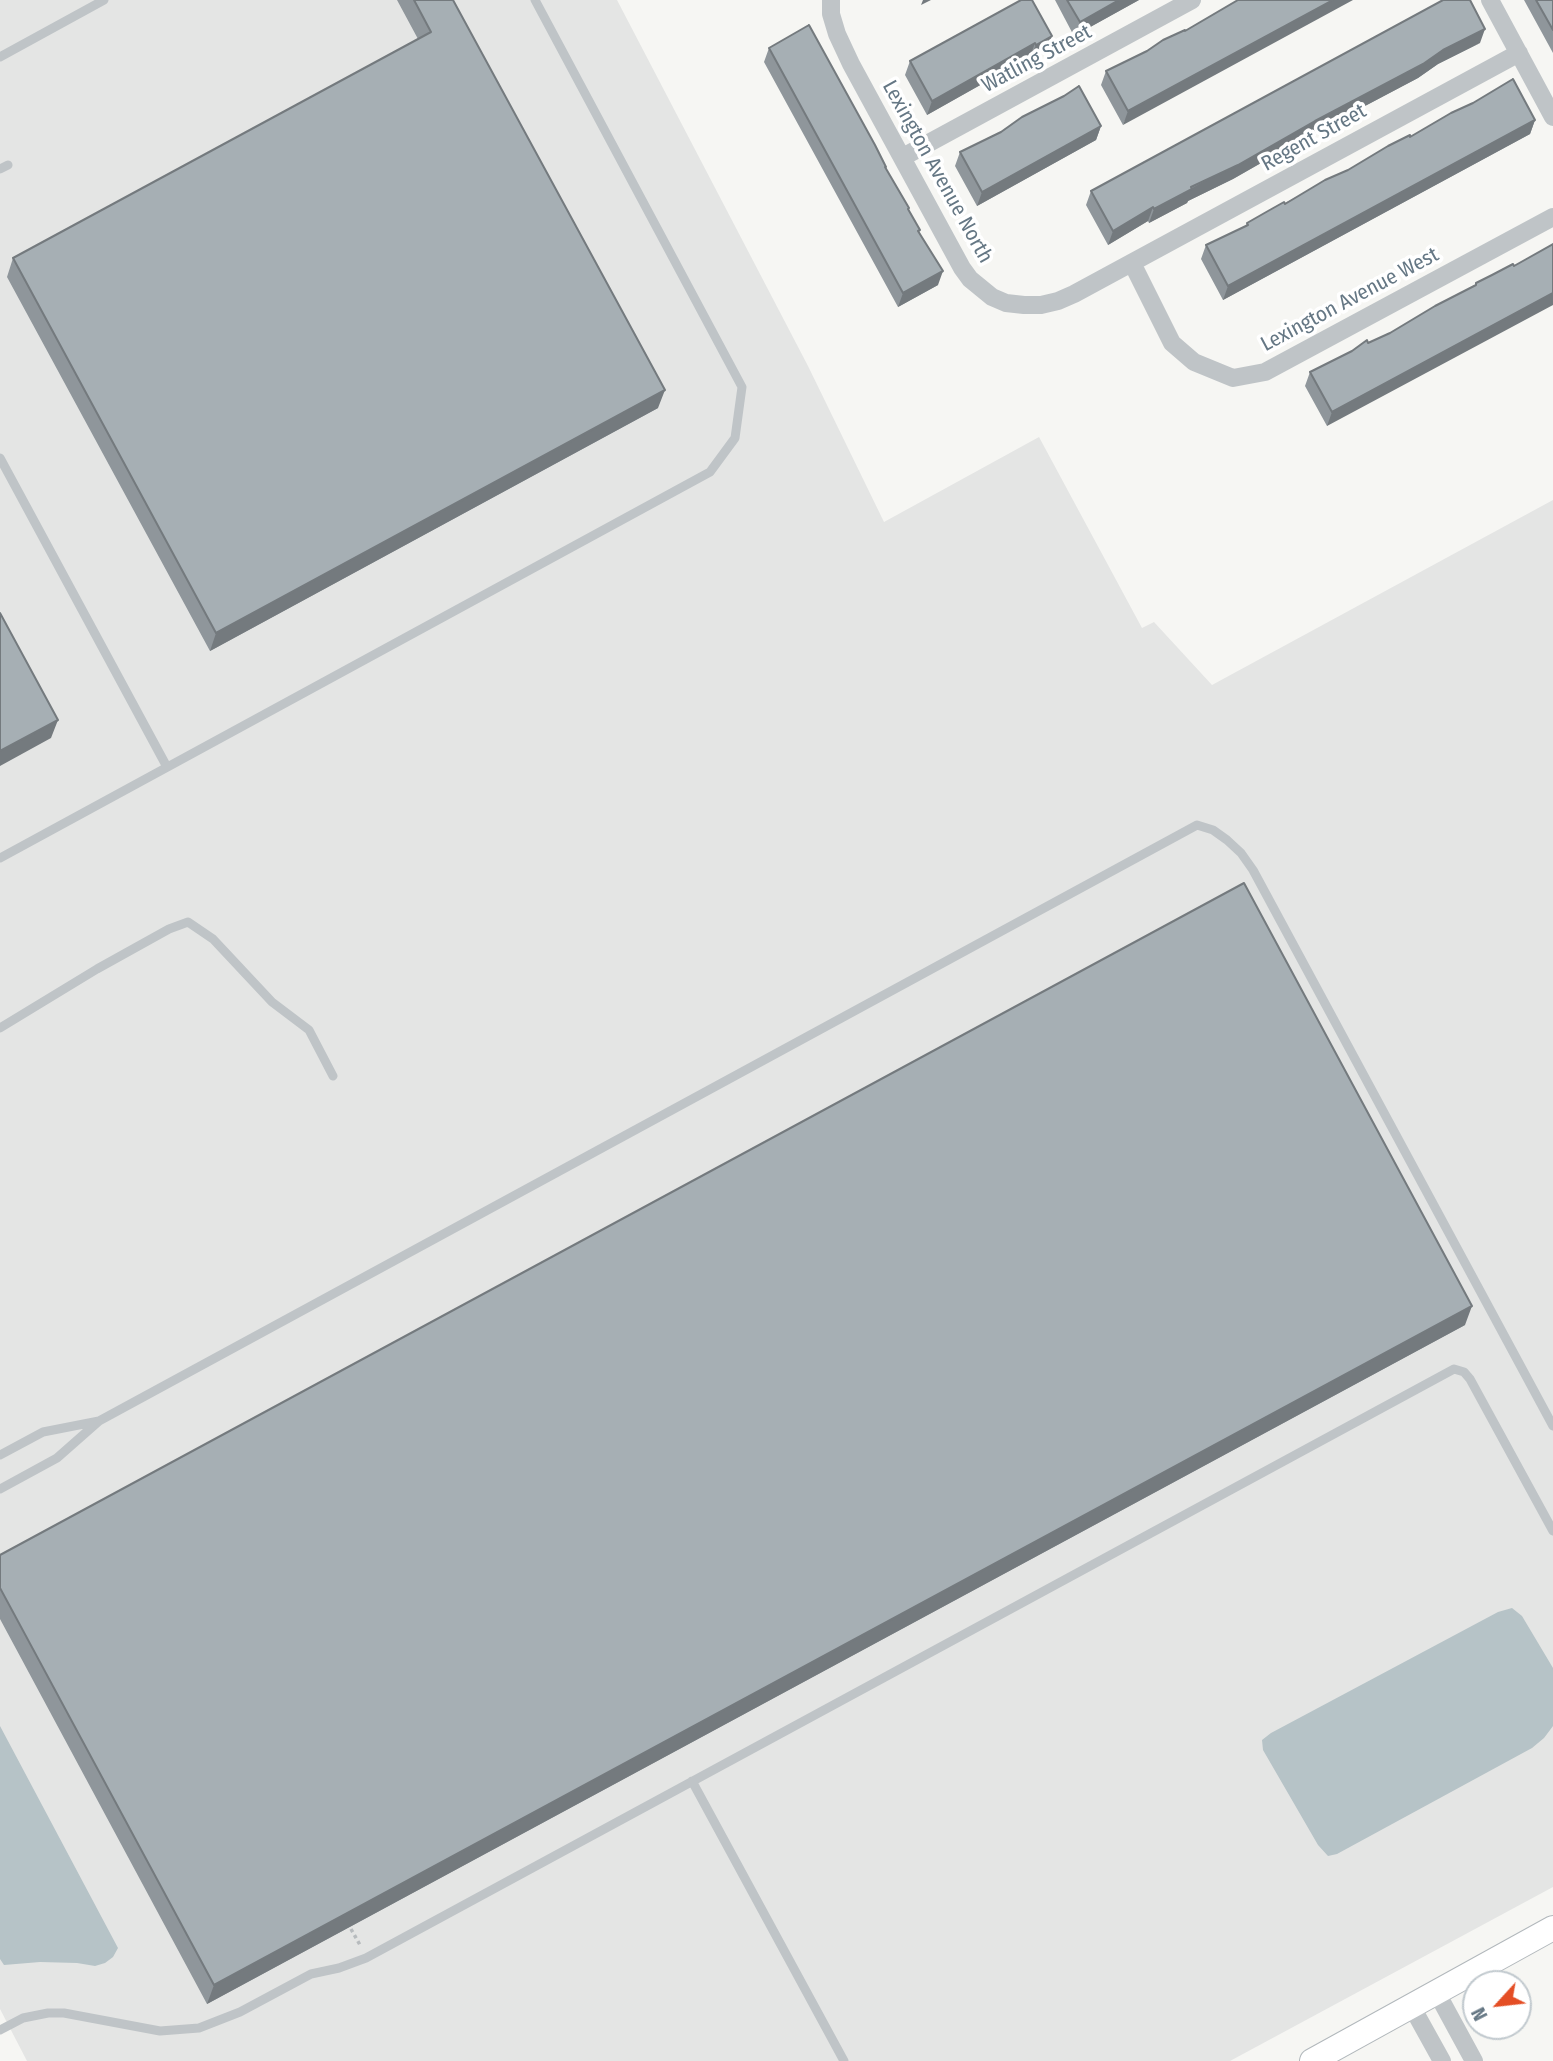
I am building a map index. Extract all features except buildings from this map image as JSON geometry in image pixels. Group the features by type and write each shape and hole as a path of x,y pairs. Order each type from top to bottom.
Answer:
{"street":[{"name":"Lexington Avenue North","path":"831,0 831,14 837,34 970,279 992,297 1006,303 1041,305 1066,297 1132,263"},
{"name":"Watling Street","path":"903,157 1192,0"},
{"path":"1490,0 1553,117"},
{"name":"Regent Street","path":"1132,263 1519,53"},
{"name":"Lexington Avenue West","path":"1132,263 1172,342 1194,362 1233,378 1265,372 1553,217"},
{"path":"1312,2061 1553,1928"},
{"path":"1437,1993 1474,2061"},
{"path":"1412,2007 1441,2061"}],"lane":[{"path":"0,57 104,0"},
{"path":"0,858 710,472 735,438 742,387 535,0"},
{"path":"0,458 167,767"},
{"path":"0,1489 57,1458 99,1421 1197,825 1213,830 1227,840 1241,853 1252,870 1553,1426"},
{"path":"0,1028 97,969 169,929 188,922 213,939 272,1002 309,1030 333,1076"},
{"path":"0,2030 34,2015 56,2013 160,2031 199,2028 240,2012 311,1974 339,1968 371,1955 1454,1369 1464,1372 1553,1531"},
{"path":"0,1455 43,1432 99,1421"},
{"path":"692,1782 844,2061"}],"path":[{"path":"351,1929 360,1945"}],"shaded area":[{"path":"0,0 617,0 808,366 884,522 1039,437 1142,628 1154,622 1212,685 1553,500 1553,1887 1230,2061 27,2061 0,2009"},
{"path":"1512,1608 1522,1616 1553,1668 1553,1726 1532,1748 1337,1854 1328,1856 1318,1845 1263,1750 1262,1740 1498,1612"},
{"path":"0,1726 118,1948 113,1957 105,1963 95,1966 40,1962 4,1965 0,1959"}]}
